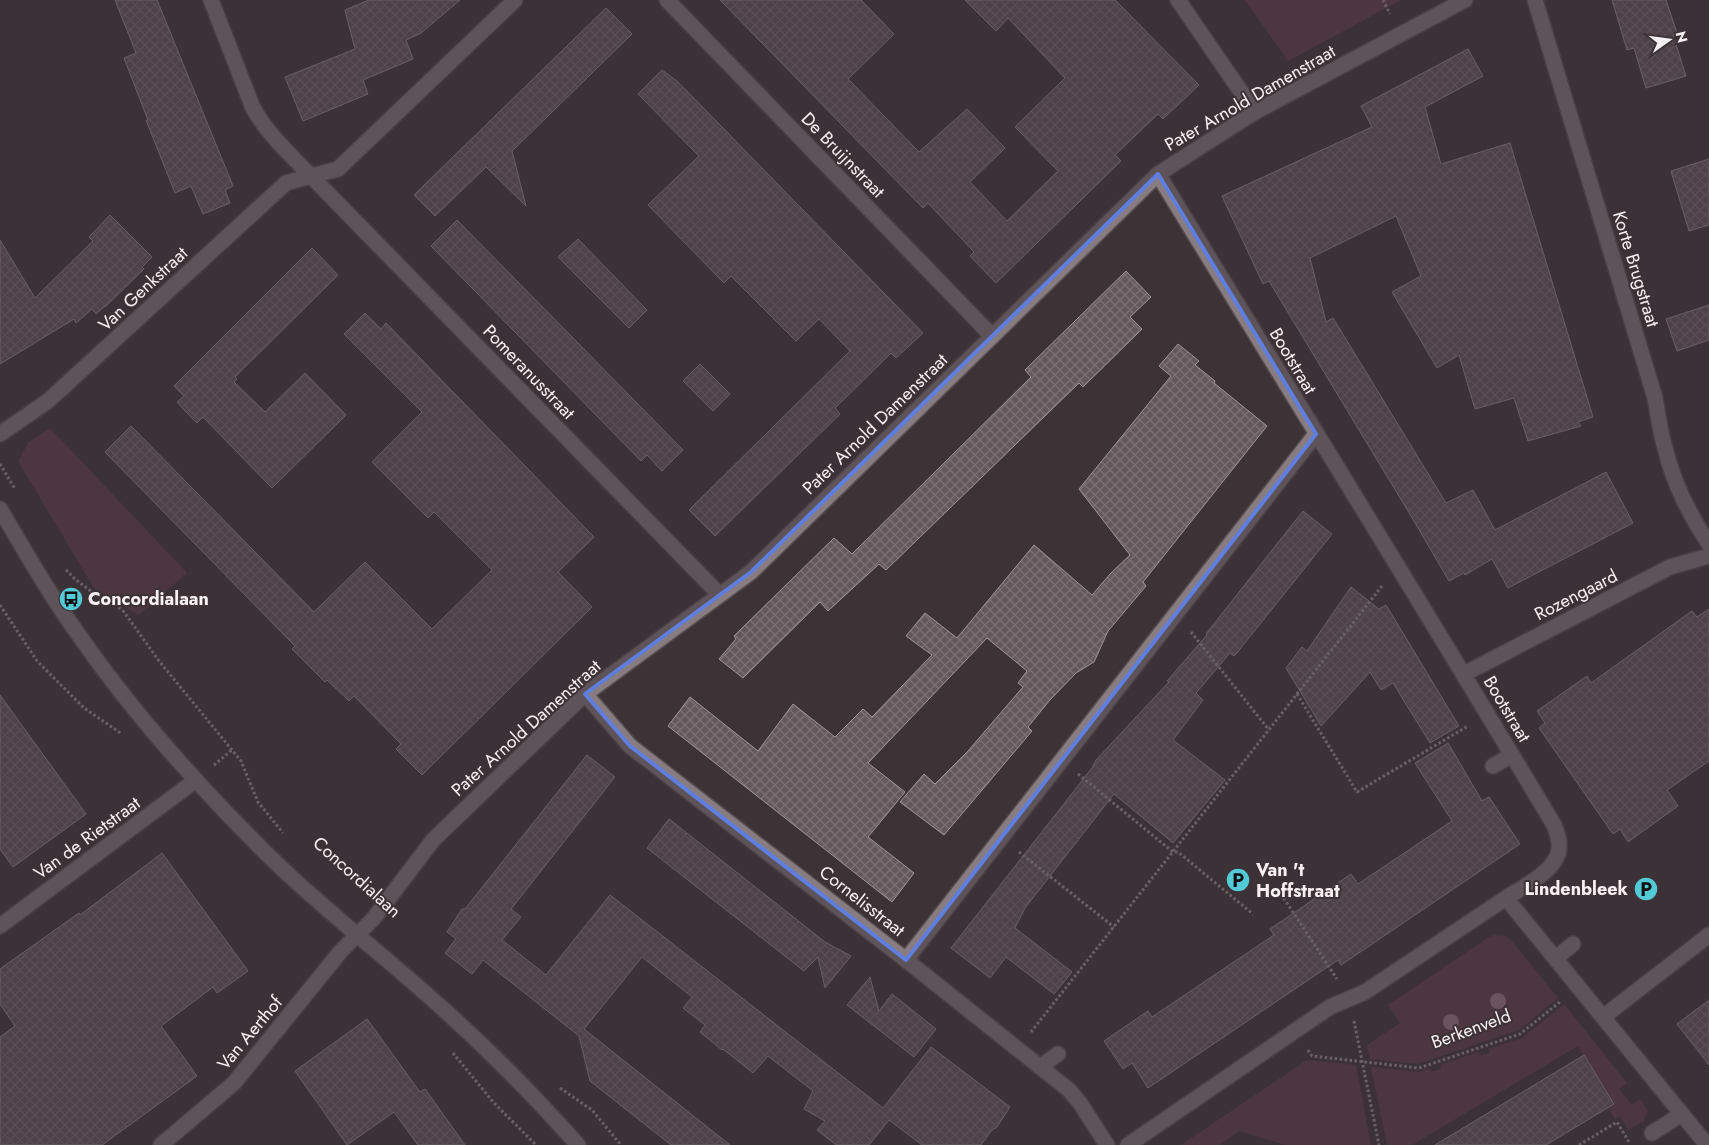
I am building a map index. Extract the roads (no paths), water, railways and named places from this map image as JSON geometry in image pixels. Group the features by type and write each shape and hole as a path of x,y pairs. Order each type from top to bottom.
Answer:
{"street":[{"path":"211,0 253,108 260,121 268,133 311,176"},
{"name":"Van Genkstraat","path":"0,434 48,401 286,183 338,168 515,0"},
{"name":"De Bruijnstraat","path":"667,0 992,336"},
{"path":"1178,0 1255,112"},
{"name":"Pater Arnold Damenstraat","path":"358,935 374,918 432,840 585,694 751,572 1158,174 1255,112 1465,0"},
{"name":"Korte Brugstraat","path":"1535,0 1655,398 1667,456 1678,489 1697,526 1709,544"},
{"name":"Bootstraat","path":"1158,174 1464,674 1554,825 1558,837 1559,850 1554,862 1546,871 1506,898"},
{"name":"Pomeranusstraat","path":"311,176 719,594"},
{"path":"906,960 1316,434"},
{"path":"0,509 44,584 82,639 124,695 196,780 272,859 466,1030 578,1145"},
{"name":"Rozengaard","path":"1464,674 1670,567 1709,556"},
{"name":"Cornelisstraat","path":"585,694 630,746 906,960 1075,1096 1107,1145"},
{"path":"1493,766 1512,755"},
{"name":"Van de Rietstraat","path":"0,926 196,780"},
{"path":"1128,1145 1330,1007 1365,992 1506,898 1707,1145"},
{"name":"Van Aerthof","path":"162,1145 234,1083 341,951 358,935"},
{"path":"1603,1017 1709,935"},
{"path":"1556,958 1573,944"},
{"path":"1040,1067 1058,1054"},
{"path":"1652,1133 1682,1114"}],"place":[{"name":"Concordialaan","path":"71,599"},
{"name":"Van 't Hoffstraat","path":"1238,880"},
{"name":"Lindenbleek","path":"1646,889"}]}
